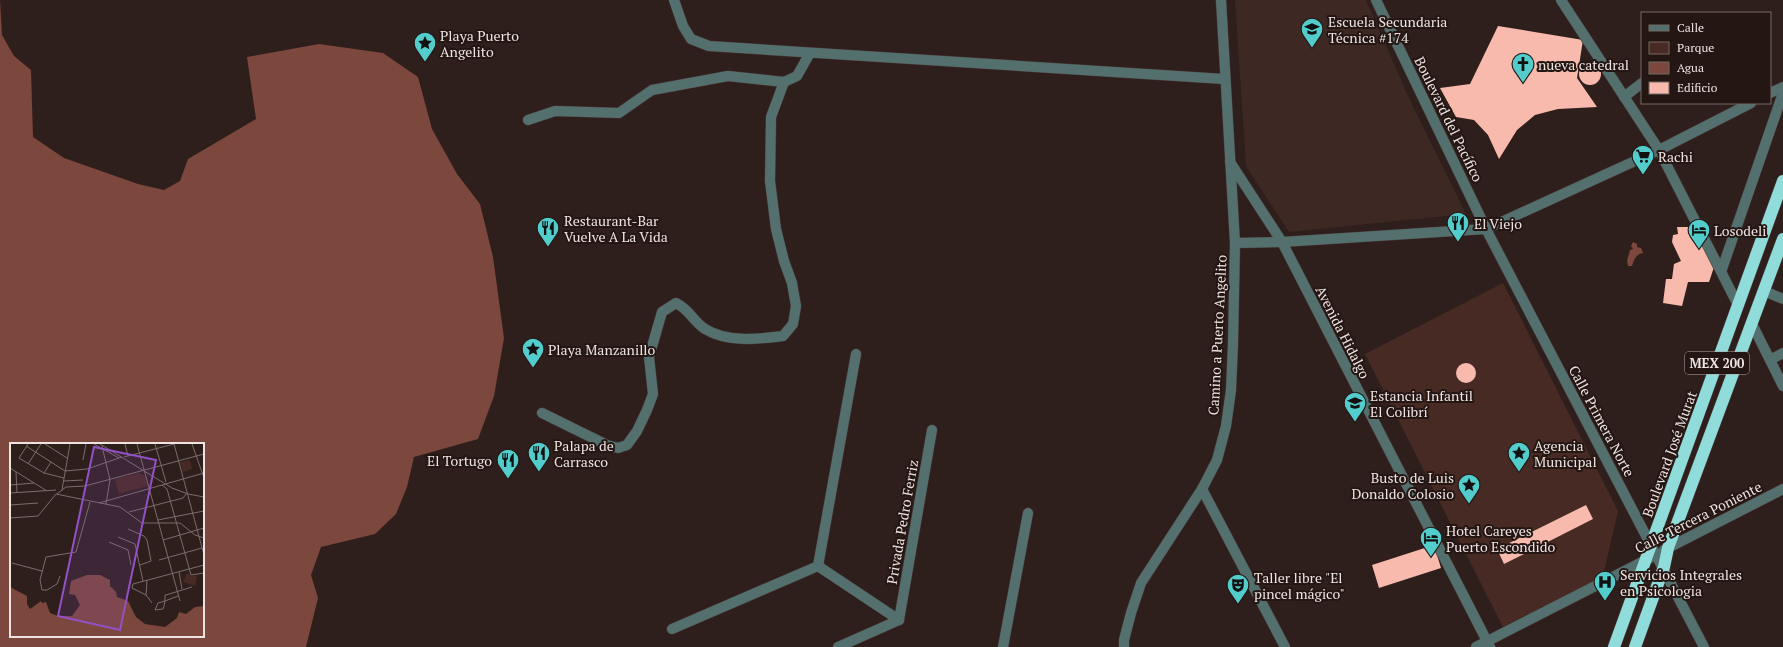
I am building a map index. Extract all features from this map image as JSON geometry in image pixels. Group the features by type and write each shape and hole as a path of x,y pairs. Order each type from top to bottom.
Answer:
{"highway":[{"name":"Boulevard José Murat","path":"1614,647 1644,560 1654,549 1738,305 1783,180"},
{"name":"MEX 200","path":"1635,647 1664,567 1668,548 1783,239"}],"street":[{"path":"674,0 683,26 691,39 709,46 1224,79"},
{"name":"Camino a Puerto Angelito","path":"1124,647 1124,640 1141,583 1202,489 1217,460 1226,426 1231,390 1235,243 1224,79 1221,0"},
{"name":"Boulevard del Pacífico","path":"1376,0 1486,229"},
{"path":"1561,0 1659,150 1722,269 1738,305"},
{"path":"528,120 555,111 619,112 652,90 728,76 784,82 797,76 810,53"},
{"path":"542,413 574,427 607,445 618,448 627,446 637,431 653,394 648,357 662,312 676,303 686,308 694,320 706,329 727,338 763,339 784,336 794,324 796,306 792,283 784,261 776,229 770,181 771,117 784,82"},
{"path":"1624,97 1641,84"},
{"path":"1771,92 1783,86"},
{"path":"1722,269 1783,93"},
{"path":"1235,243 1282,242 1486,229 1659,150 1749,104"},
{"name":"Avenida Hidalgo","path":"1229,160 1282,242 1489,644"},
{"name":"Calle Primera Norte","path":"1486,229 1664,567 1704,647"},
{"path":"1764,291 1783,299"},
{"path":"1752,324 1783,386"},
{"path":"1770,360 1783,353"},
{"path":"818,566 856,354"},
{"name":"Privada Pedro Ferriz","path":"899,620 932,430"},
{"path":"1202,489 1285,647"},
{"name":"Calle Tercera Poniente","path":"1654,549 1668,548 1783,489"},
{"path":"1003,647 1028,513"},
{"name":"Calle Tercera Poniente","path":"1476,647 1489,644 1644,560"},
{"path":"818,566 899,620"},
{"path":"672,629 818,566"},
{"path":"838,647 899,620"}],"shaded area":[{"path":"1235,0 1366,0 1408,96 1466,214 1289,232 1246,166"}],"green space":[{"path":"1503,283 1618,511 1603,576 1503,627 1365,354"}],"water":[{"path":"0,0 2,35 14,56 31,70 33,137 64,158 138,184 164,190 180,181 188,159 256,119 247,57 319,44 383,53 418,77 432,129 457,174 480,204 493,257 504,338 494,396 478,439 414,457 407,487 396,514 375,534 321,547 311,575 318,598 306,647 0,647"},
{"path":"1633,242 1637,244 1637,247 1641,248 1643,253 1637,256 1632,266 1628,266 1627,261 1630,250 1633,249 1631,246"}],"building":[{"path":"1498,26 1583,40 1577,78 1597,107 1558,109 1535,115 1517,130 1499,159 1488,135 1474,120 1456,117 1440,88 1470,84"},
{"path":"1590,63 1598,66 1601,74 1598,82 1590,85 1582,82 1579,74 1582,66"},
{"path":"1677,227 1696,227 1715,264 1709,282 1688,282 1682,306 1663,303 1666,279 1672,279 1674,264 1681,261 1672,242 1673,235 1678,234"},
{"path":"1466,363 1473,366 1476,373 1473,380 1466,383 1459,380 1456,373 1459,366"},
{"path":"1586,505 1593,519 1504,564 1497,549"},
{"path":"1434,545 1441,568 1379,588 1372,565"}],"place":[{"name":"Escuela Secundaria Técnica #174","path":"1312,48"},
{"name":"Playa Puerto Angelito","path":"425,62"},
{"name":"nueva catedral","path":"1523,84"},
{"name":"Rachi","path":"1643,176"},
{"name":"El Viejo","path":"1458,242"},
{"name":"Restaurant-Bar Vuelve A La Vida","path":"548,248"},
{"name":"Losodeli","path":"1699,250"},
{"name":"Playa Manzanillo","path":"533,368"},
{"name":"Estancia Infantil El Colibrí","path":"1355,422"},
{"name":"Palapa de Carrasco","path":"539,472"},
{"name":"Agencia Municipal","path":"1519,472"},
{"name":"El Tortugo","path":"508,480"},
{"name":"Busto de Luis Donaldo Colosio","path":"1469,504"},
{"name":"Hotel Careyes Puerto Escondido","path":"1431,558"},
{"name":"Servicios Integrales en Psicologia","path":"1605,602"},
{"name":"Taller libre \"El pincel mágico\"","path":"1238,604"}]}
